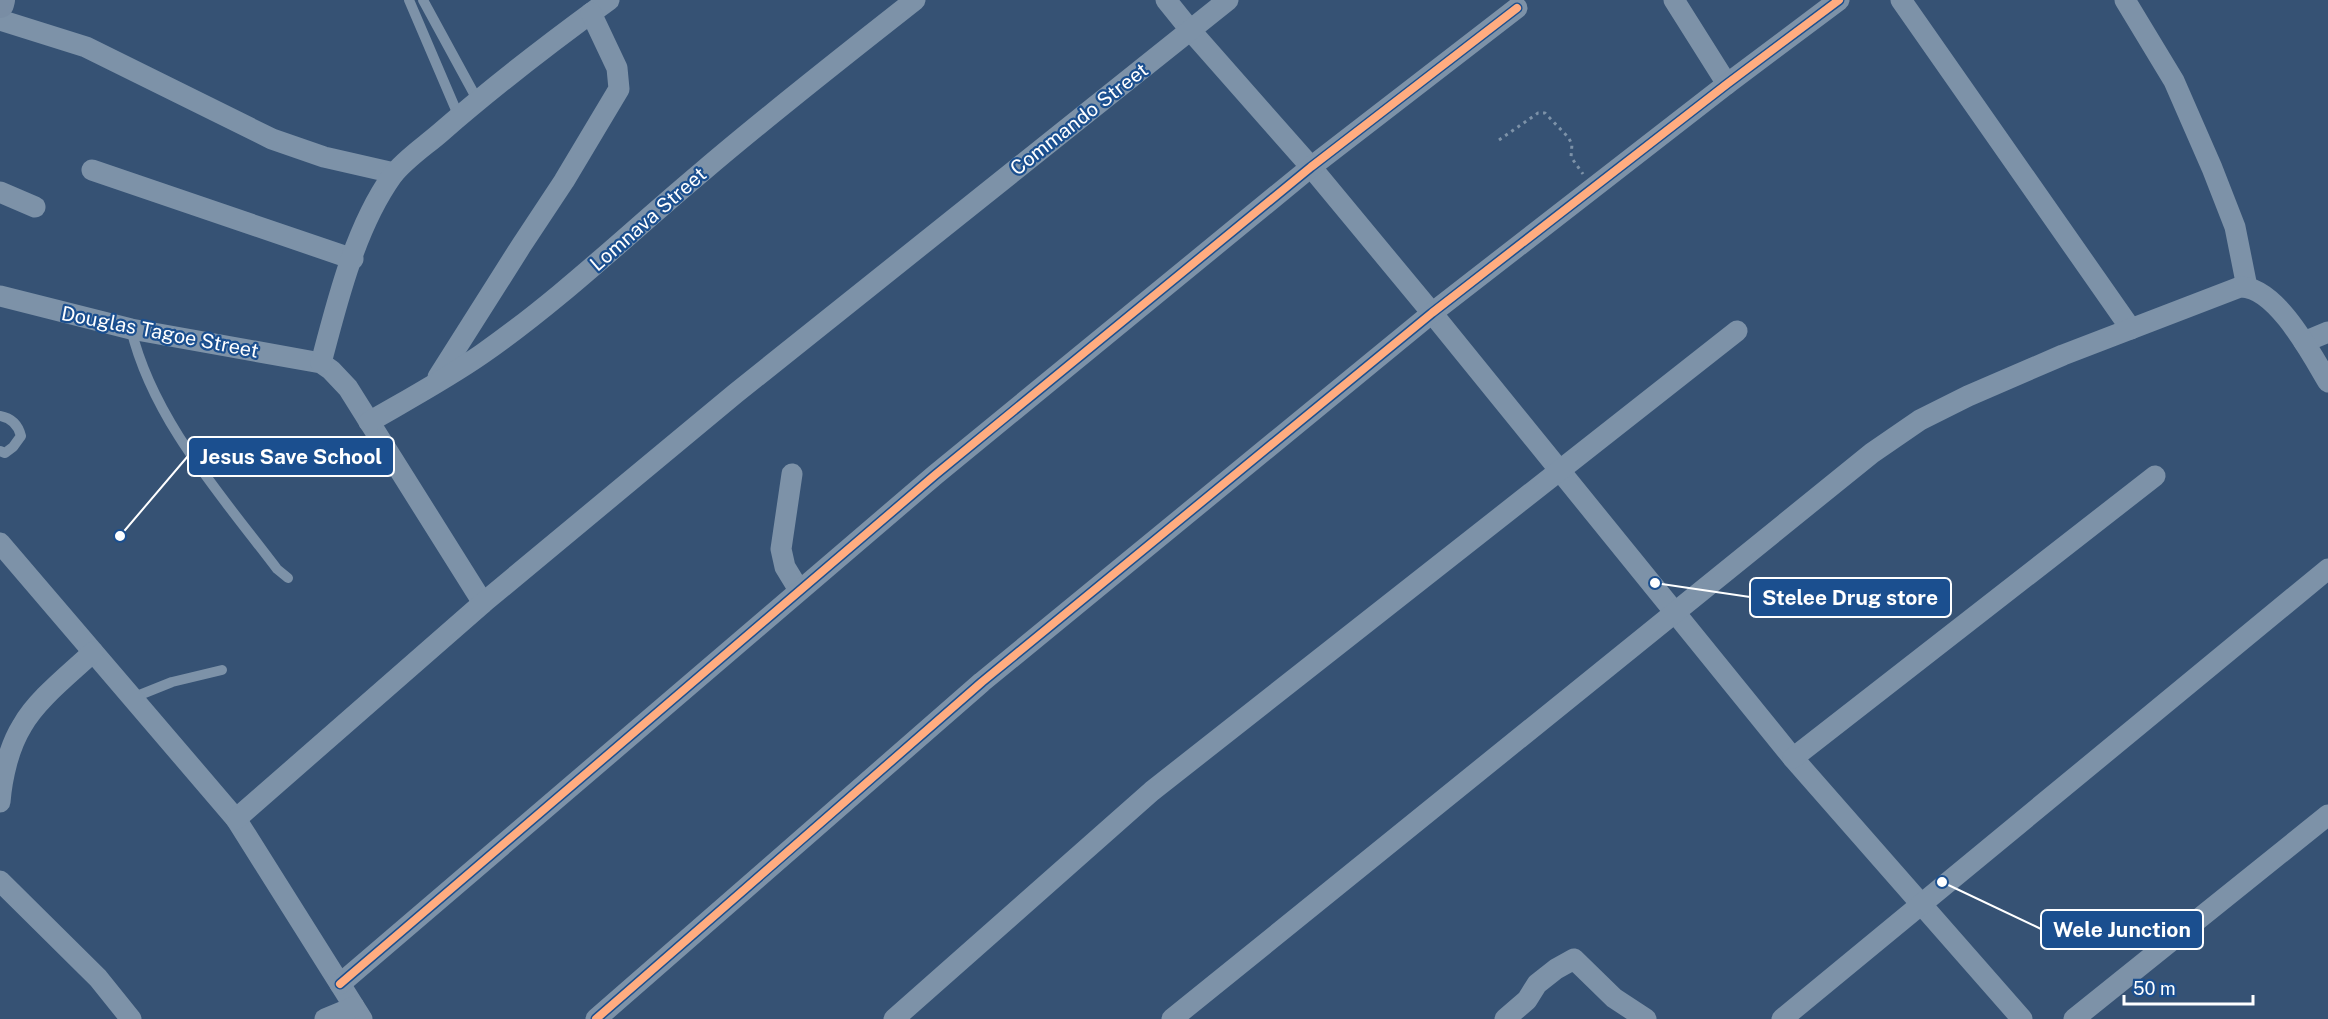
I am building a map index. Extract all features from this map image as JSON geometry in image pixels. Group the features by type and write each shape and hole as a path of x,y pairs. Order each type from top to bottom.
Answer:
{"main road":[{"path":"0,4 1,0"}],"street":[{"path":"483,603 348,388 321,363 339,298 353,259 380,194 394,173 583,11 609,0"},
{"name":"Lomnava Street","path":"369,422 480,355 536,314 601,261 702,171 915,0"},
{"path":"1166,0 1311,167 1432,313 1673,613 1793,758 2022,1019"},
{"name":"Commando Street","path":"236,819 483,603 736,393 1228,0"},
{"path":"1674,0 1727,84"},
{"path":"596,1019 982,682 1432,313 1839,0"},
{"path":"1901,0 2131,329"},
{"path":"2125,0 2174,81 2212,168 2237,236 2247,286"},
{"path":"340,984 935,475 1311,167 1517,8"},
{"path":"435,383 564,182 619,90 617,68 583,11"},
{"path":"0,20 86,47 272,139 324,157 394,173"},
{"path":"92,170 353,259"},
{"path":"0,192 35,207"},
{"path":"1172,1019 1872,453 1920,420 1968,396 2131,329 2229,290 2247,286 2268,299 2287,319 2328,382"},
{"name":"Douglas Tagoe Street","path":"0,296 131,329 321,363"},
{"path":"894,1019 1161,783 1737,332"},
{"path":"2304,342 2328,332"},
{"path":"792,474 781,549 785,567 799,590"},
{"path":"1793,758 2156,476"},
{"path":"0,543 236,819 358,1013 325,1019"},
{"path":"1782,1019 2328,569"},
{"path":"0,802 7,764 22,724 93,652"},
{"path":"2074,1019 2328,815"},
{"path":"0,881 98,978 131,1019"},
{"path":"1505,1019 1527,1000 1537,984 1574,959 1614,998 1646,1019"}],"lane":[{"path":"409,0 459,117"},
{"path":"423,0 478,101"},
{"path":"131,329 143,369 189,452 277,569 288,578"},
{"path":"0,416 9,418 19,428 21,436 14,447 5,453 0,451"},
{"path":"132,698 172,682 222,670"}],"path":[{"path":"1499,140 1538,113 1545,113 1568,137 1572,144 1571,157 1593,188"}],"cycle path":[{"path":"596,1019 982,682 1432,313 1839,0"},
{"path":"340,984 935,475 1311,167 1517,8"}],"place":[{"name":"Jesus Save School","path":"120,536"},
{"name":"Stelee Drug store","path":"1655,583"},
{"name":"Wele Junction","path":"1942,882"}]}
